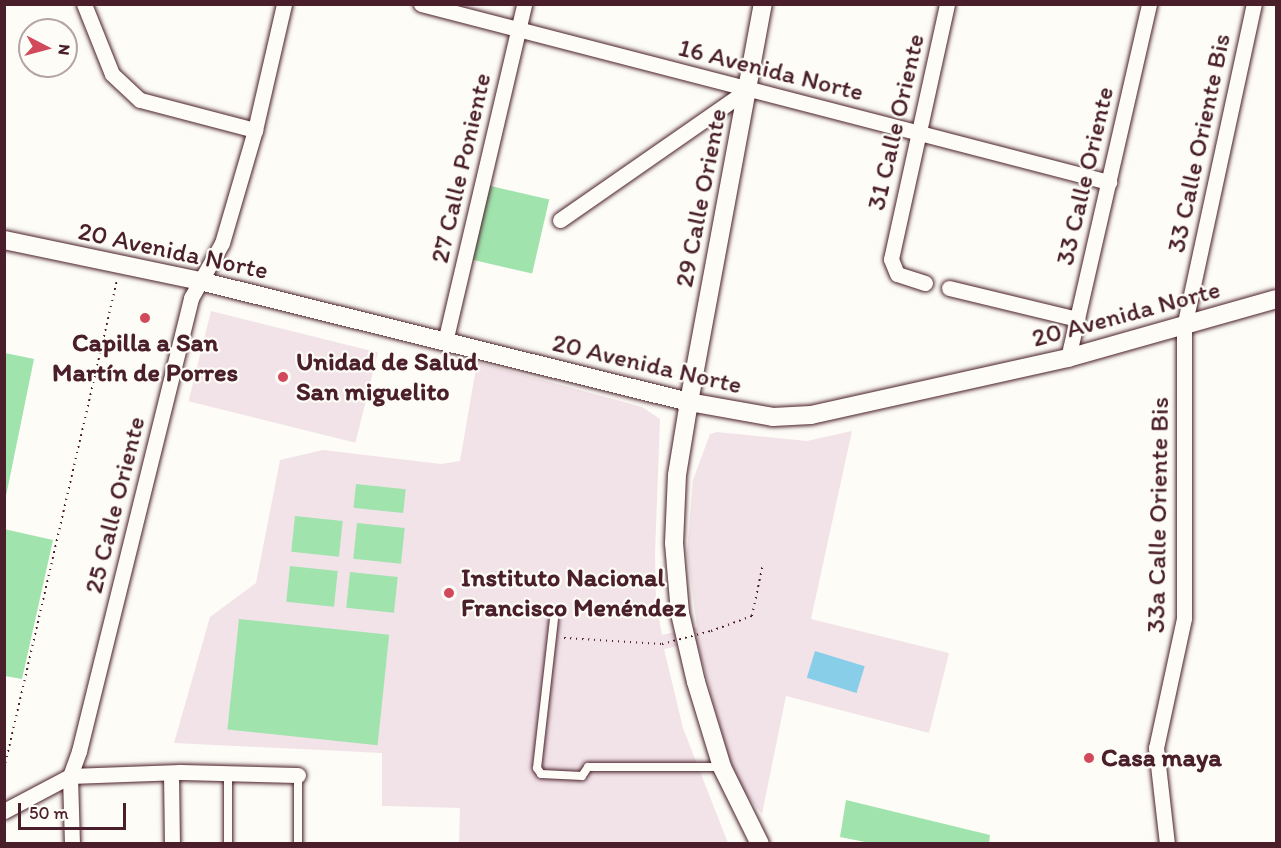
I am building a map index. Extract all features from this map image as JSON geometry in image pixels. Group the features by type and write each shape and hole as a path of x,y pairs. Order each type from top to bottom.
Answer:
{"street":[{"path":"84,4 112,74 140,100 255,130"},
{"name":"25 Calle Oriente","path":"72,843 70,776 191,298 222,243 255,130 284,4"},
{"name":"16 Avenida Norte","path":"421,4 1109,182"},
{"name":"27 Calle Poniente","path":"445,342 524,4"},
{"name":"29 Calle Oriente","path":"760,843 722,767 680,613 675,555 677,475 688,402 763,4"},
{"name":"31 Calle Oriente","path":"925,283 893,271 892,250 947,4"},
{"name":"33 Calle Oriente","path":"1068,358 1149,4"},
{"name":"33 Calle Oriente Bis","path":"1184,327 1254,4"},
{"path":"560,220 747,90"},
{"name":"20 Avenida Norte","path":"4,240 200,281 688,402 773,417 811,415 1068,358 1184,327 1276,299"},
{"path":"949,288 1077,319"},
{"name":"33a Calle Oriente Bis","path":"1167,843 1156,748 1184,618 1184,327"},
{"path":"171,773 172,843"},
{"path":"4,811 70,776 171,773 298,775"}],"lane":[{"path":"554,619 537,768 541,774 582,776 588,767 722,767"},
{"path":"228,774 228,843"},
{"path":"298,775 298,843"}],"path":[{"path":"4,768 120,266"},
{"path":"552,636 662,644 711,631 753,616 763,564"}],"shaded area":[{"name":"Unidad de Salud San miguelito","path":"211,311 378,353 355,443 189,401"},
{"name":"Instituto Nacional Francisco Menéndez","path":"477,362 642,407 660,419 655,554 656,602 662,635 697,627 687,553 693,480 710,434 717,432 807,441 852,431 811,619 949,653 929,733 786,696 762,814 743,790 729,759 697,642 664,649 683,728 728,843 459,843 460,808 382,806 382,753 174,743 210,617 256,583 280,460 323,450 441,464 460,461"}],"green space":[{"path":"482,184 549,200 532,274 465,258"},
{"path":"4,353 34,359 5,501"},
{"path":"356,484 406,489 403,513 353,508"},
{"path":"295,516 343,521 339,557 291,552"},
{"path":"357,523 405,528 401,564 353,559"},
{"path":"4,529 53,540 22,679 5,676"},
{"path":"290,566 338,571 334,607 286,602"},
{"path":"350,572 398,577 394,613 346,608"},
{"path":"239,619 389,635 378,745 227,729"},
{"path":"846,800 990,835 989,843 875,844 840,837"}],"water":[{"path":"815,651 865,666 857,693 807,678"}],"place":[{"name":"Capilla a San Martín de Porres","path":"145,318"},
{"name":"Unidad de Salud San miguelito","path":"283,377"},
{"name":"Instituto Nacional Francisco Menéndez","path":"449,593"},
{"name":"Casa maya","path":"1089,758"}]}
